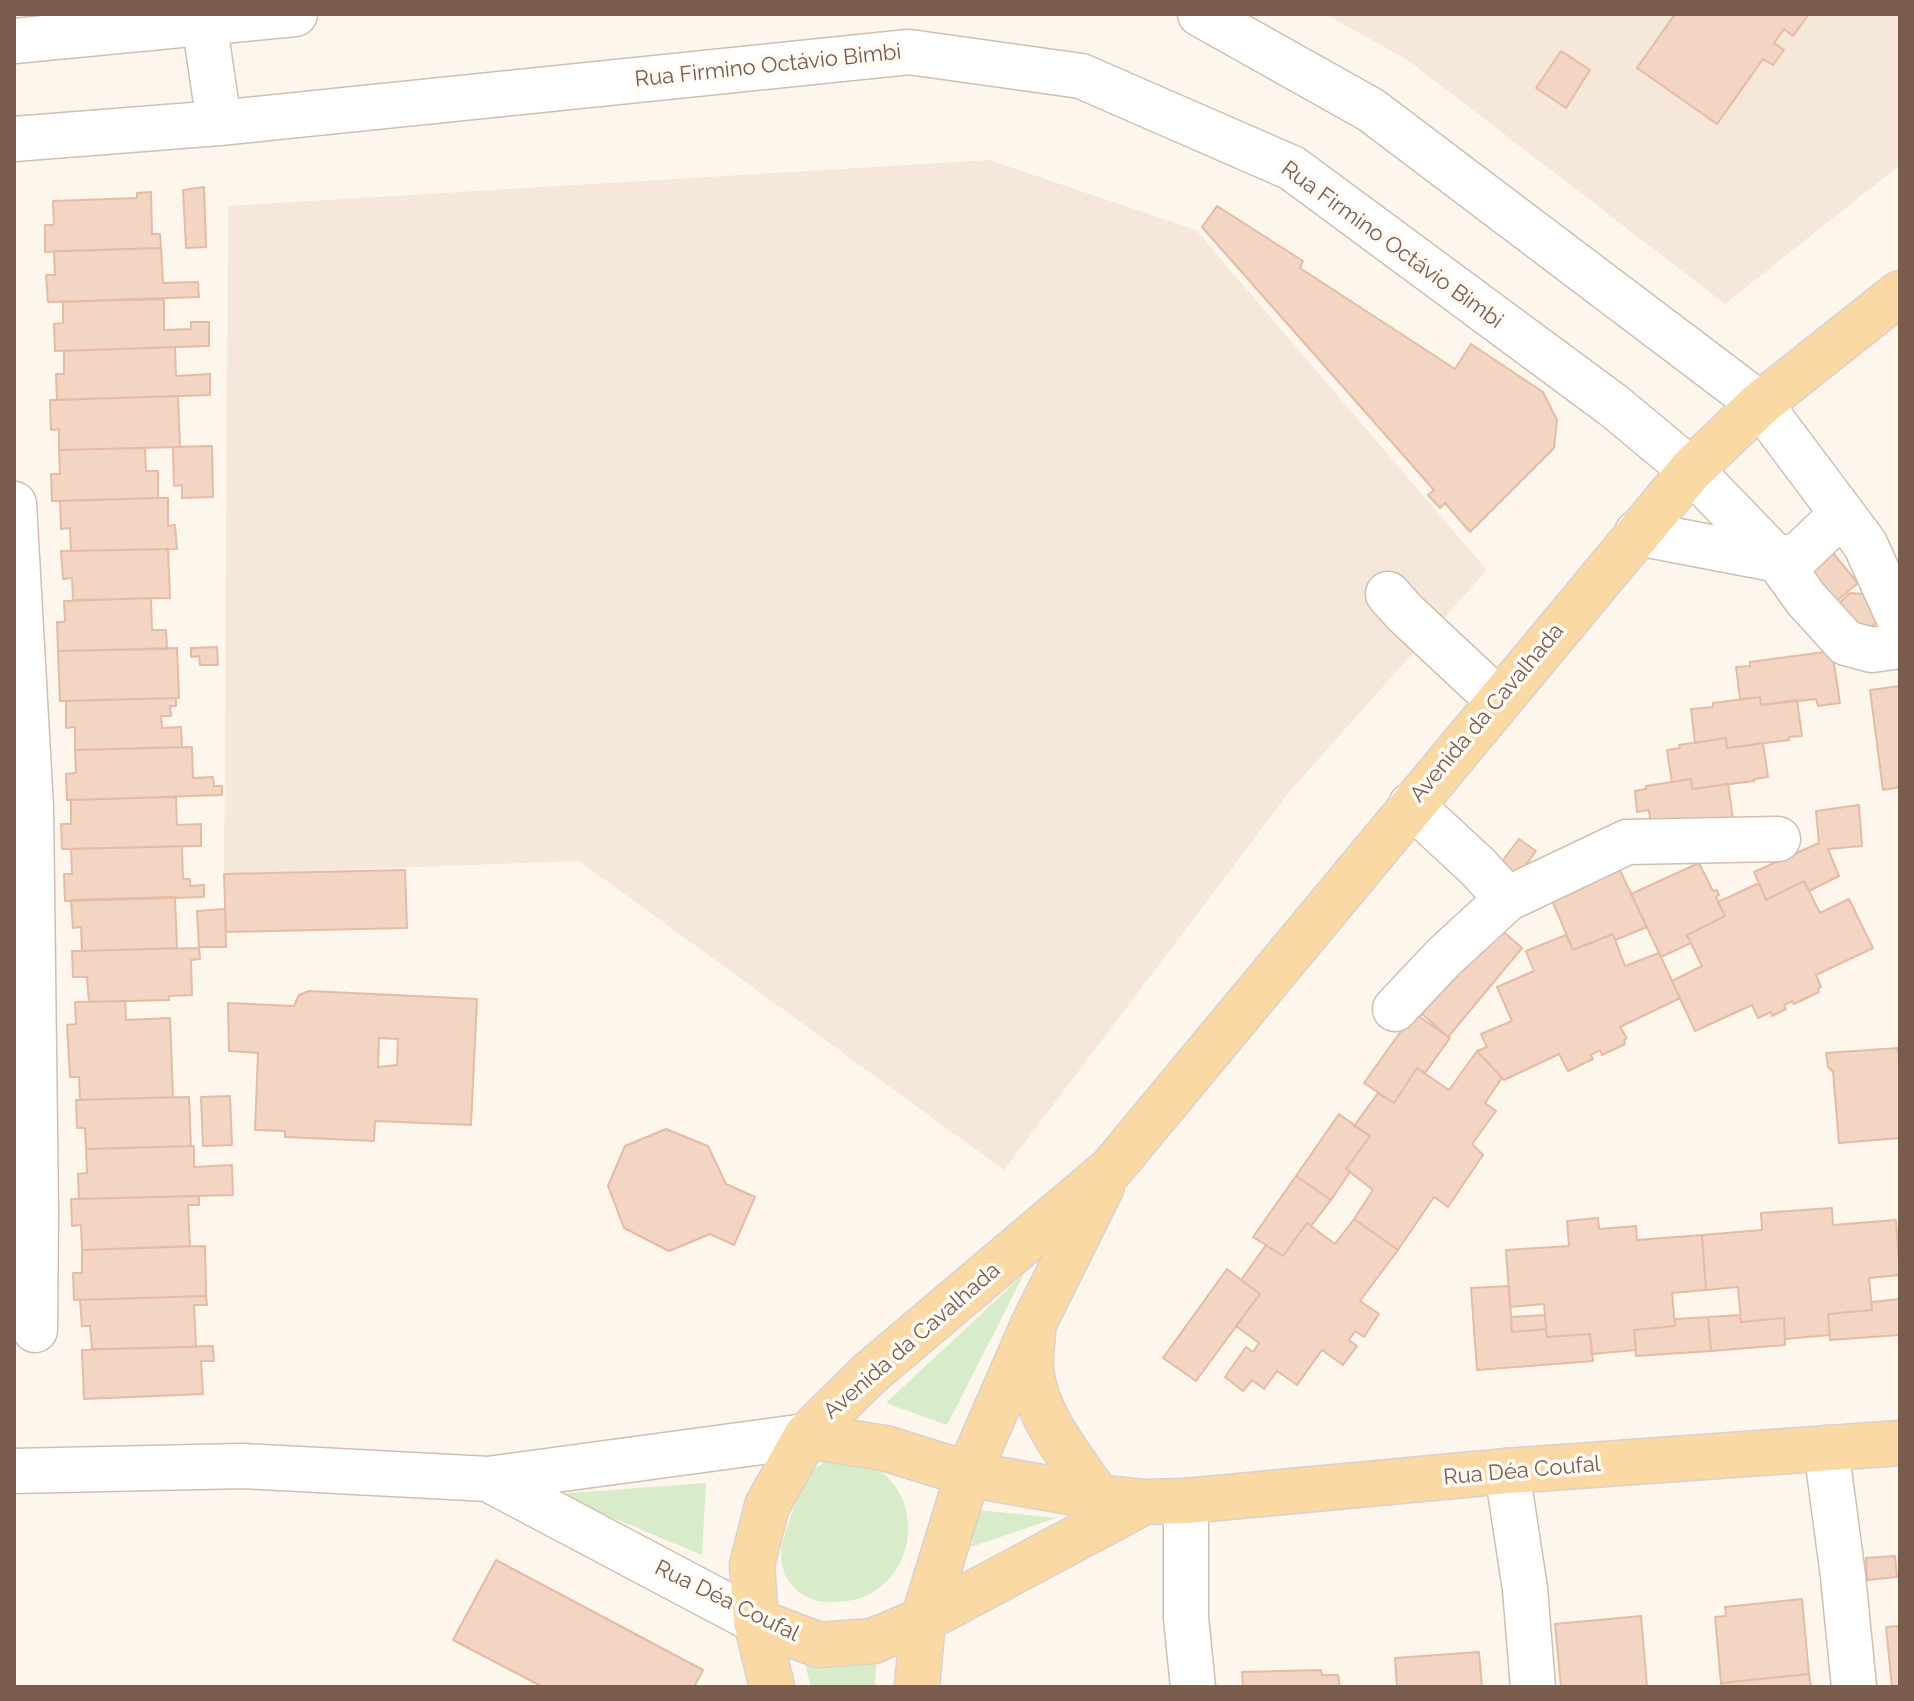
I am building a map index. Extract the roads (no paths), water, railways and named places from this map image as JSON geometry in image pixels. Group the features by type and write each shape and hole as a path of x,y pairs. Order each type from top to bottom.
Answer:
{"main road":[{"name":"Avenida da Cavalhada","path":"772,1687 756,1621 752,1565 767,1506 806,1436 870,1373 1111,1169 1691,470 1760,404 1900,293"},
{"name":"Avenida da Cavalhada","path":"917,1687 923,1620 968,1474 1033,1325 1111,1169"},
{"path":"1033,1325 1031,1370 1039,1399 1049,1422 1098,1497"},
{"name":"Rua Déa Coufal","path":"806,1436 885,1448 968,1474 1098,1497 1165,1502 1507,1471 1900,1443"},
{"name":"Rua Déa Coufal","path":"756,1621 819,1645 873,1641 923,1620 1165,1502"}],"street":[{"path":"14,41 204,18 295,14"},
{"path":"1200,14 1371,110 1760,404 1865,544 1900,621"},
{"path":"204,18 219,123"},
{"name":"Rua Firmino Octávio Bimbi","path":"14,139 219,123 909,52 1081,76 1292,168 1614,406 1691,470 1778,560 1806,599 1846,643 1872,650 1900,646"},
{"path":"14,504 23,808 25,1211 35,1330"},
{"path":"1637,533 1778,560 1800,554 1842,514"},
{"path":"1388,594 1498,700"},
{"path":"1411,805 1478,867 1507,899"},
{"path":"1395,1009 1444,957 1507,899 1627,842 1778,839"},
{"name":"Rua Déa Coufal","path":"14,1471 243,1466 488,1479 806,1436"},
{"path":"1826,1448 1854,1687"},
{"path":"1507,1471 1525,1589 1533,1687"},
{"name":"Rua Déa Coufal","path":"488,1479 756,1621"},
{"path":"1165,1502 1186,1618 1193,1687"}]}
